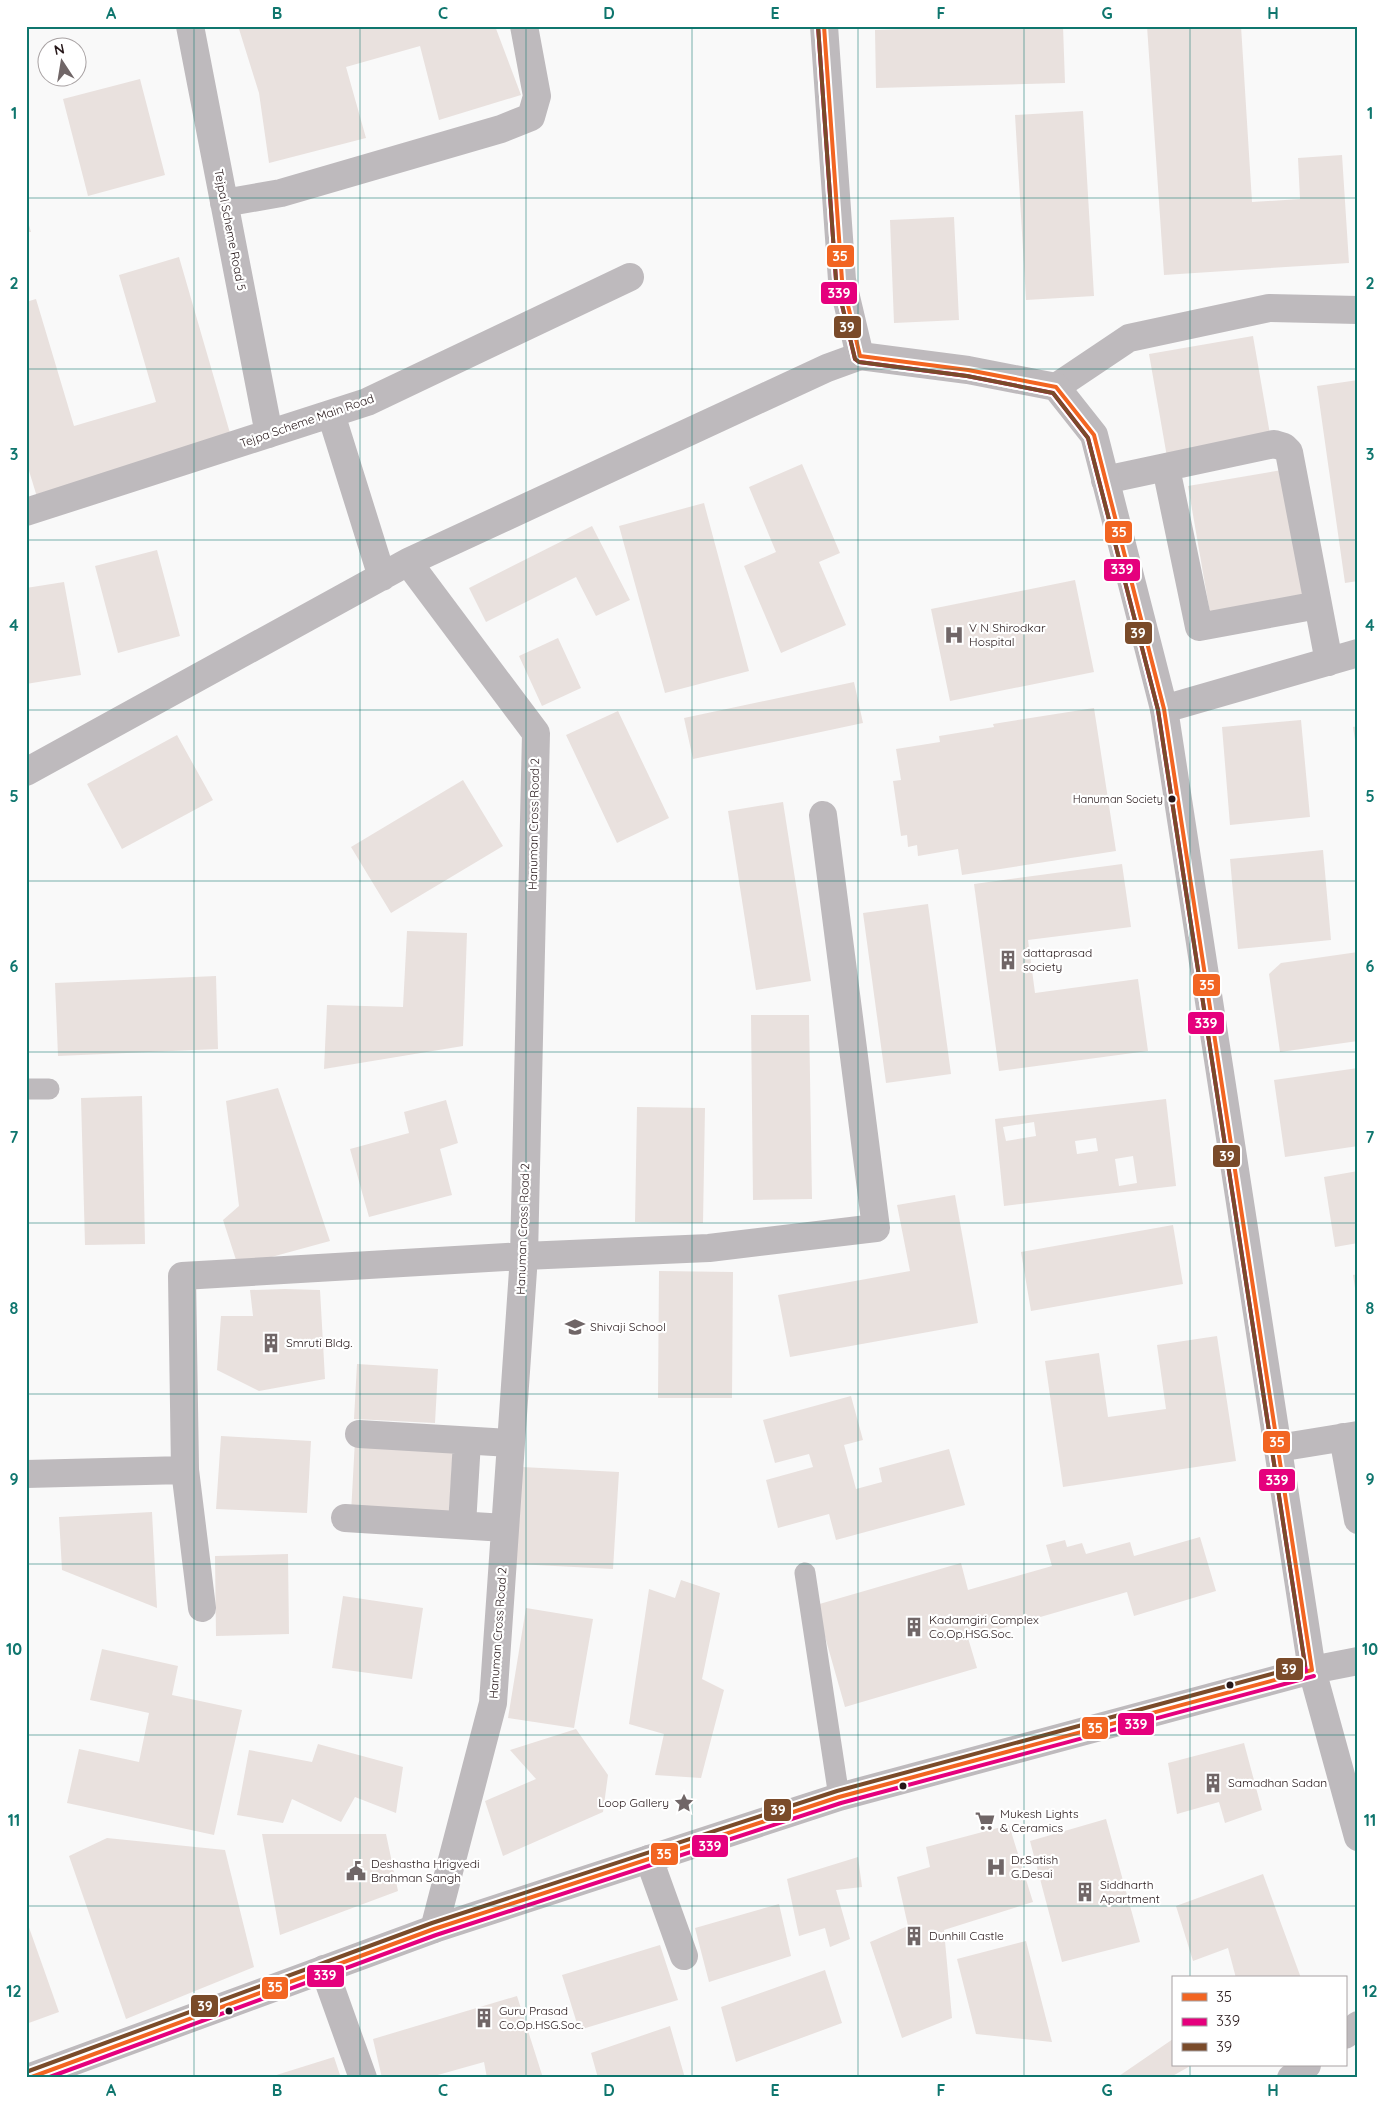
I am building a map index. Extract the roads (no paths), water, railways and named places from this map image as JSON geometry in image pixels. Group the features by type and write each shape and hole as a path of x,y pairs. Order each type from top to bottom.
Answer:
{"street":[{"name":"Tejpal Scheme Road 5","path":"190,26 269,434"},
{"path":"224,202 281,193 501,129 531,117 537,96 524,26"},
{"path":"824,26 842,280 860,356"},
{"name":"Tejpa Scheme Main Road","path":"26,512 367,402 630,277"},
{"path":"1056,387 1129,338 1269,308 1358,310"},
{"path":"26,772 408,562 827,368 860,356 968,370 1056,387 1094,435 1164,709 1312,1670 1358,1837"},
{"path":"331,414 382,577"},
{"path":"1105,480 1274,444 1290,452 1329,662"},
{"path":"1166,468 1199,627 1318,605"},
{"name":"Hanuman Cross Road 2","path":"408,562 536,733 524,1256 493,1703 434,1930"},
{"path":"1164,709 1358,653"},
{"path":"202,1608 185,1470 182,1276 524,1256 709,1248 876,1228 824,815"},
{"path":"359,1434 511,1444"},
{"path":"1278,1448 1350,1436 1358,1520"},
{"path":"462,1526 467,1441"},
{"path":"26,1474 185,1470"},
{"path":"345,1518 505,1528"},
{"path":"28,2078 434,1930 839,1797 1312,1670 1358,1661"},
{"path":"649,1859 684,1956"},
{"path":"324,1970 364,2078"},
{"path":"1346,2034 1358,2025"},
{"path":"1291,2078 1306,2066"}],"lane":[{"path":"26,1089 49,1088"},
{"path":"805,1573 839,1797"}],"place":[{"name":"V N Shirodkar Hospital","path":"954,635"},
{"name":"Hanuman Society","path":"1172,799"},
{"name":"dattaprasad society","path":"1008,960"},
{"name":"Shivaji School","path":"575,1327"},
{"name":"Smruti Bldg.","path":"271,1343"},
{"name":"Kadamgiri Complex Co.Op.HSG.Soc.","path":"914,1627"},
{"name":"Samadhan Sadan","path":"1213,1783"},
{"name":"Loop Gallery","path":"684,1803"},
{"name":"Mukesh Lights & Ceramics","path":"985,1821"},
{"name":"Dr.Satish G.Desai","path":"996,1867"},
{"name":"Deshastha Hrigvedi Brahman Sangh","path":"356,1871"},
{"name":"Siddharth Apartment","path":"1085,1892"},
{"name":"Dunhill Castle","path":"914,1936"},
{"name":"Guru Prasad Co.Op.HSG.Soc.","path":"484,2018"}]}
